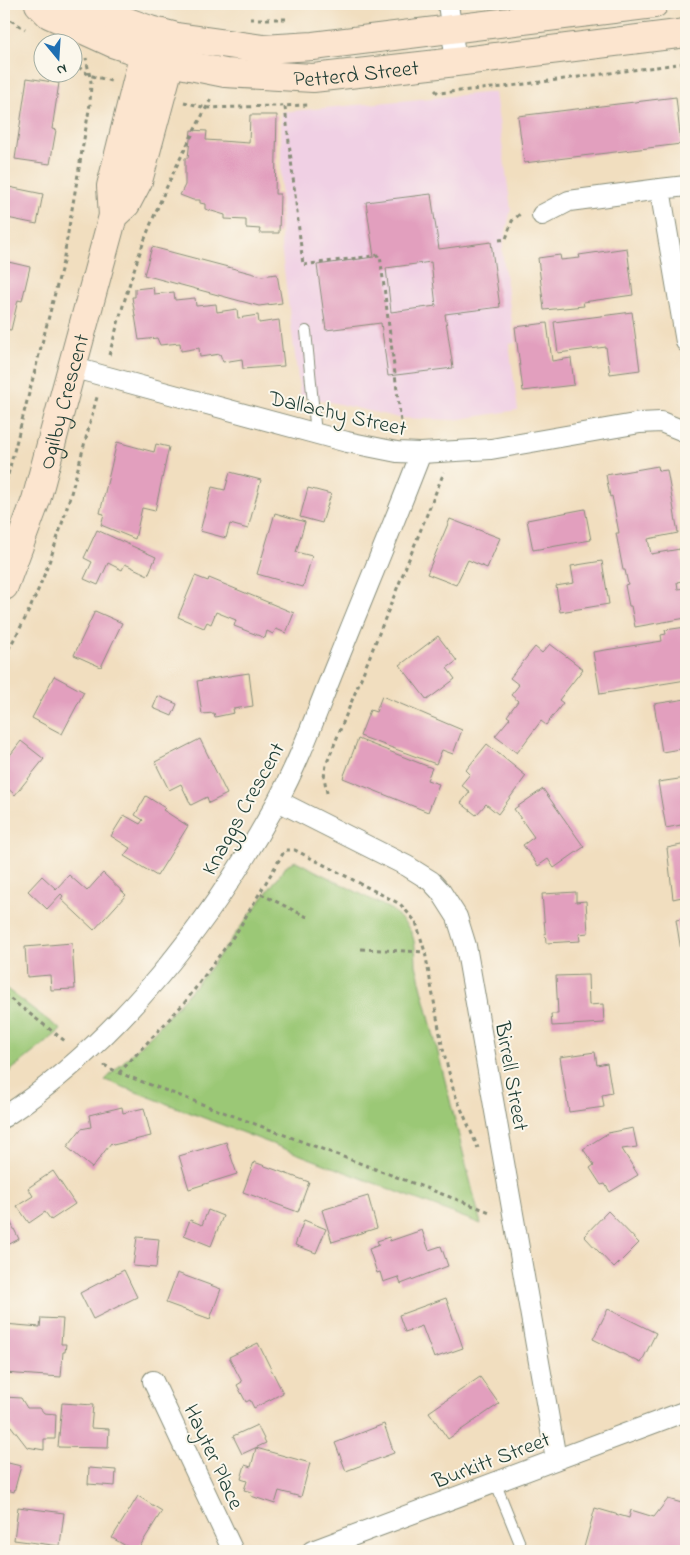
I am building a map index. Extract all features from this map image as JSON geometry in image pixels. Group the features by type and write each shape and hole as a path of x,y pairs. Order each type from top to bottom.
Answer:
{"street":[{"name":"Petterd Street","path":"39,4 49,14 115,44 147,42"},
{"name":"Petterd Street","path":"78,4 147,42 174,49 225,73 455,69 686,33"},
{"name":"Petterd Street","path":"174,49 262,48 308,71 450,17 654,4"},
{"path":"450,17 455,69"},
{"name":"Ogilby Crescent","path":"4,586 36,500 113,216 111,186 147,42"},
{"name":"Ogilby Crescent","path":"113,216 126,204 138,181 174,49"},
{"path":"542,215 569,201 686,186"},
{"path":"660,189 686,342"},
{"name":"Dallachy Street","path":"71,367 316,434 380,448 421,453 491,449 640,423 661,422 686,432"},
{"name":"Knaggs Crescent","path":"4,1117 83,1055 154,983 214,907 278,801 308,734 421,453"},
{"name":"Birrell Street","path":"278,801 408,866 430,881 441,892 457,917 466,946 556,1460"},
{"name":"Hayter Place","path":"153,1381 233,1551"},
{"name":"Burkitt Street","path":"312,1551 344,1546 495,1482 686,1411"}],"lane":[{"path":"306,332 316,434"},
{"path":"495,1482 523,1551"}],"path":[{"path":"249,19 296,20 308,71 285,107"},
{"path":"4,490 63,262 90,104 89,75 84,51"},
{"path":"429,86 438,93 472,90 686,63"},
{"path":"82,70 89,75"},
{"path":"308,71 284,97 303,265 380,255 402,433"},
{"path":"126,292 164,191 225,73"},
{"path":"206,108 285,107"},
{"path":"499,240 506,239 512,221 521,213 542,215"},
{"path":"327,793 324,777 326,765 444,472"},
{"path":"4,656 18,634 44,572 69,500"},
{"path":"478,1150 454,1092 440,1036 425,952 416,922 400,904 295,850 285,850 261,894 238,930 186,1000 119,1073 514,1221"},
{"path":"261,894 311,919"},
{"path":"361,949 425,952"},
{"path":"4,994 60,1036"}],"shaded area":[{"path":"495,92 511,209 502,250 515,343 509,344 518,410 454,420 399,418 300,395 281,247 281,112"}],"green space":[{"path":"296,861 392,910 405,923 412,934 416,965 481,1224 105,1080 155,1031 206,973 288,864"},
{"path":"4,987 61,1030 4,1076"}],"building":[{"path":"27,78 32,79 32,82 59,83 52,129 56,130 50,164 15,159"},
{"path":"676,97 681,144 524,163 518,116"},
{"path":"250,115 277,115 275,194 280,194 279,233 259,233 260,229 246,228 246,220 225,219 225,215 205,209 205,204 200,203 200,200 193,200 180,195 185,185 185,158 188,158 191,130 207,131 206,140 249,143"},
{"path":"4,186 43,194 37,224 7,218 4,221"},
{"path":"431,194 439,249 491,242 500,307 445,314 453,368 388,376 381,323 326,330 317,265 374,257 366,202","holes":["431,262 436,306 391,312 386,268"]},
{"path":"152,247 262,276 277,274 282,303 259,306 144,275"},
{"path":"627,248 633,295 583,302 584,306 544,310 538,258 560,255 561,260 580,258 579,255"},
{"path":"4,261 30,267 22,301 18,300 11,330 4,329"},
{"path":"153,287 154,294 174,292 175,300 195,298 196,306 216,304 217,312 237,309 238,318 258,315 259,323 279,320 284,366 243,369 242,359 223,362 220,354 200,357 199,348 181,351 180,343 160,345 157,338 139,340 132,297 135,297 135,289"},
{"path":"632,312 640,370 610,374 606,347 558,353 554,322"},
{"path":"547,323 552,361 571,358 574,385 523,391 515,327"},
{"path":"117,442 154,452 156,444 169,447 155,511 142,508 135,539 101,525 104,514 100,513"},
{"path":"658,466 659,471 667,470 678,533 648,539 651,554 680,549 686,580 677,582 678,589 686,588 686,618 635,627 625,585 628,584 625,570 623,570 616,533 619,533 612,496 610,497 606,475"},
{"path":"230,472 261,480 248,529 230,524 226,538 200,531 212,487 225,490"},
{"path":"308,488 331,494 322,523 300,517"},
{"path":"585,509 591,540 533,550 527,520"},
{"path":"275,513 305,522 296,552 312,556 303,587 257,574"},
{"path":"450,519 500,538 487,568 468,560 456,585 427,574"},
{"path":"97,530 156,557 148,575 125,564 122,570 108,563 98,585 84,579 92,562 84,558"},
{"path":"602,561 609,604 560,612 556,586 574,583 571,566"},
{"path":"195,576 208,581 209,578 294,613 286,633 276,629 273,634 267,631 265,638 234,626 236,620 216,612 211,624 207,622 204,628 178,617"},
{"path":"95,611 122,623 101,667 74,655"},
{"path":"686,627 686,680 600,694 593,652 662,641 661,635 666,634 665,630"},
{"path":"438,636 457,661 447,668 455,679 427,700 400,665"},
{"path":"550,644 583,669 559,700 563,703 546,725 541,721 517,753 495,736 510,718 507,716 518,701 511,695 519,685 510,678 535,647 542,653"},
{"path":"249,673 253,706 233,709 234,713 215,717 214,713 202,714 197,681"},
{"path":"54,676 84,692 62,734 32,718"},
{"path":"158,696 177,704 172,716 153,708"},
{"path":"382,696 462,730 453,754 442,750 436,764 360,736 370,710 376,712"},
{"path":"686,699 686,748 662,752 654,704"},
{"path":"200,739 227,794 209,803 207,797 191,805 181,784 169,790 155,762"},
{"path":"358,739 432,768 427,780 439,784 428,812 343,778"},
{"path":"21,741 44,759 15,795 4,785 4,763"},
{"path":"487,744 526,776 498,814 486,804 476,815 461,803 470,792 461,785 470,774 466,770"},
{"path":"686,778 686,824 666,828 658,782"},
{"path":"543,789 584,847 554,868 548,859 538,866 523,845 534,837 514,809"},
{"path":"146,796 165,808 163,810 188,826 157,876 124,856 130,848 111,836 124,815 140,824 143,820 135,815"},
{"path":"686,844 686,896 673,899 667,848"},
{"path":"103,873 126,895 94,930 61,899 63,896 61,894 47,909 28,891 42,876 56,889 69,875 87,891"},
{"path":"576,892 576,902 586,901 588,933 579,934 580,941 546,943 542,894"},
{"path":"686,918 686,968 684,969 676,920"},
{"path":"72,943 75,989 51,990 50,975 27,977 25,947"},
{"path":"588,975 589,1005 603,1004 604,1023 552,1026 551,1014 558,1014 556,976"},
{"path":"595,1052 597,1065 607,1063 612,1093 602,1095 604,1107 569,1112 560,1057"},
{"path":"122,1107 123,1113 144,1108 151,1136 113,1145 111,1143 92,1168 67,1147 81,1129 91,1127 89,1115"},
{"path":"633,1128 637,1147 622,1149 638,1175 610,1192 605,1184 601,1185 590,1168 594,1165 583,1149 608,1133"},
{"path":"226,1142 237,1174 189,1189 179,1156"},
{"path":"254,1162 309,1182 298,1212 243,1192"},
{"path":"53,1171 75,1204 51,1220 45,1212 29,1223 17,1206 33,1196 28,1188"},
{"path":"368,1196 377,1228 332,1242 322,1210"},
{"path":"4,1209 19,1239 4,1247"},
{"path":"208,1210 223,1216 211,1246 184,1235 190,1220 202,1225"},
{"path":"608,1211 639,1243 614,1268 584,1236"},
{"path":"304,1220 326,1229 316,1253 295,1245"},
{"path":"422,1230 429,1250 441,1246 448,1266 401,1284 398,1277 383,1282 380,1272 377,1273 369,1249 379,1245 377,1241 389,1237 390,1241"},
{"path":"137,1237 159,1239 156,1268 133,1266"},
{"path":"124,1270 137,1297 93,1319 80,1293"},
{"path":"177,1273 221,1289 210,1319 166,1303"},
{"path":"446,1298 463,1348 434,1358 422,1326 405,1332 399,1315"},
{"path":"608,1309 656,1333 641,1363 593,1339"},
{"path":"41,1318 63,1319 61,1344 66,1344 65,1352 63,1352 61,1377 4,1373 4,1324 40,1327"},
{"path":"258,1343 283,1393 254,1408 250,1400 246,1402 237,1385 242,1382 229,1357"},
{"path":"480,1377 499,1404 448,1439 429,1412"},
{"path":"4,1397 21,1398 27,1408 40,1408 44,1413 56,1414 55,1439 44,1439 44,1450 27,1447 4,1417"},
{"path":"62,1403 93,1405 91,1428 109,1429 108,1448 58,1447"},
{"path":"384,1424 394,1453 346,1471 335,1443"},
{"path":"257,1425 266,1443 242,1454 233,1436"},
{"path":"256,1448 310,1463 301,1497 279,1491 275,1504 251,1496 252,1492 244,1490 247,1481 241,1479 245,1465 251,1467"},
{"path":"4,1462 21,1466 14,1492 4,1489"},
{"path":"89,1468 116,1470 115,1486 88,1484"},
{"path":"138,1496 162,1511 137,1551 135,1551 112,1538"},
{"path":"668,1499 685,1504 686,1551 583,1551 595,1508 629,1518 631,1510 654,1517"},
{"path":"18,1507 64,1513 60,1546 14,1540"}]}
